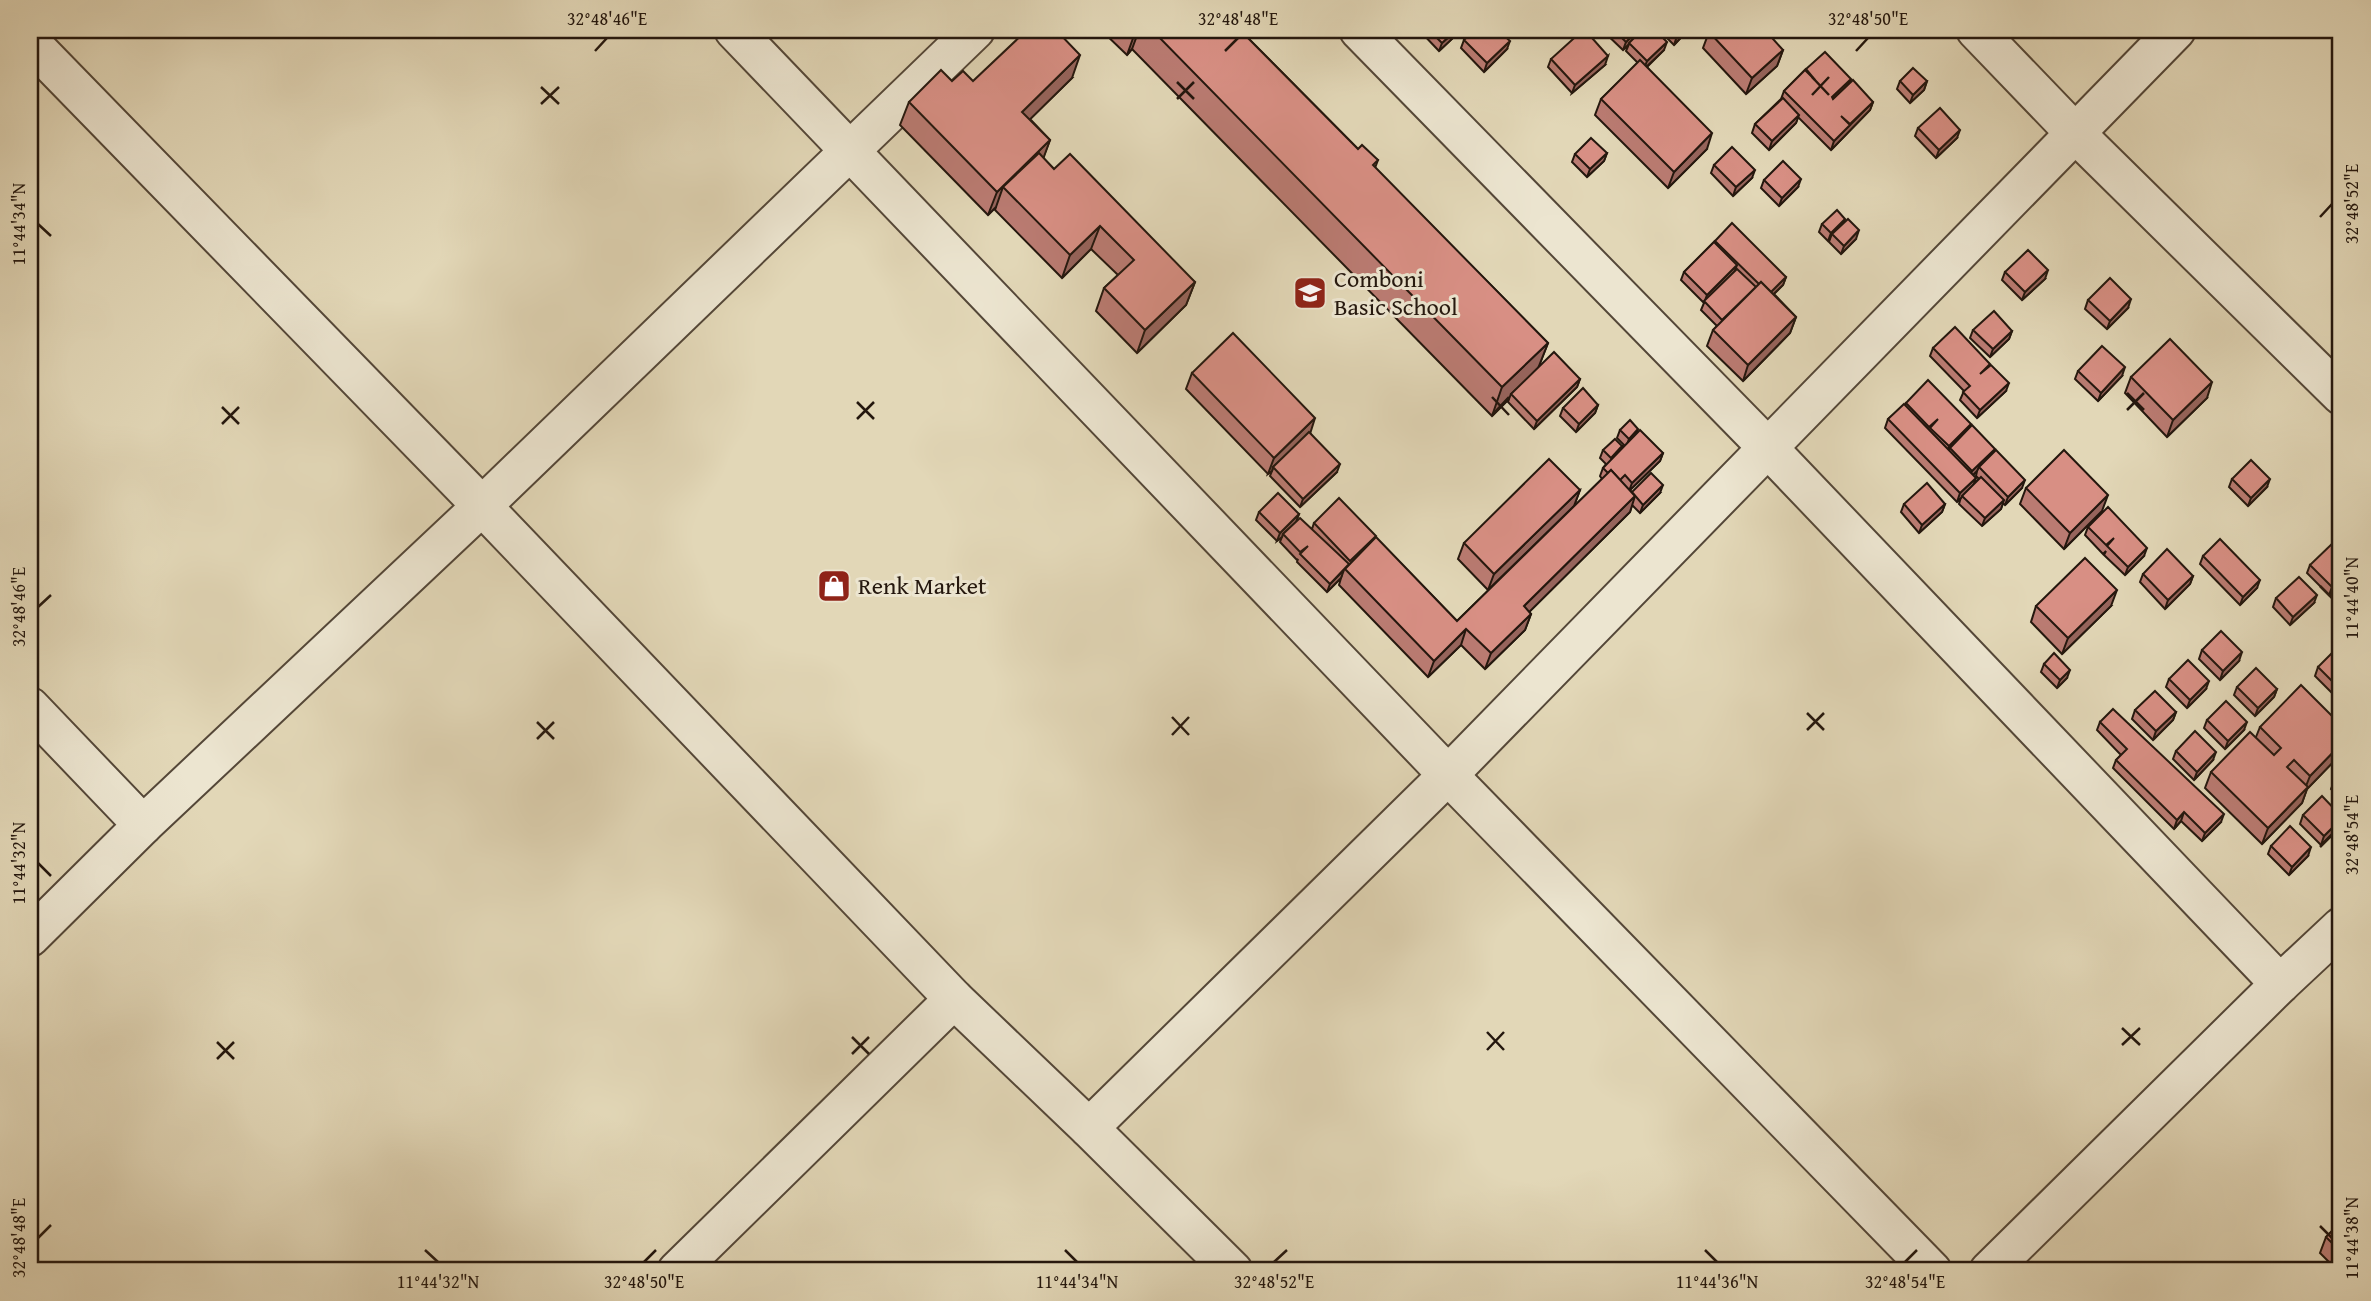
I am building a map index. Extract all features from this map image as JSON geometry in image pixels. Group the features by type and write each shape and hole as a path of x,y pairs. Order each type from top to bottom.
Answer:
{"street":[{"path":"734,30 1448,775 1932,1271"},
{"path":"30,937 143,825 482,506 975,30"},
{"path":"1359,30 1767,447 2280,984"},
{"path":"1976,30 2075,132 2341,395"},
{"path":"1090,1128 1448,775 2176,30"},
{"path":"30,42 482,506 954,999 1090,1128 1233,1271"},
{"path":"30,707 143,825"},
{"path":"1989,1271 2341,927"},
{"path":"677,1271 954,999"}],"building":[{"path":"1027,30 1056,30 1080,55 1022,112 1050,140 997,192 909,102 941,70 952,81 963,71 973,81"},
{"path":"1152,30 1240,30 1358,149 1362,145 1378,160 1373,165 1548,343 1502,387"},
{"path":"1429,30 1456,30 1442,43"},
{"path":"1474,30 1498,30 1510,41 1487,63 1464,40"},
{"path":"1583,30 1608,56 1575,85 1551,59"},
{"path":"1614,30 1638,30 1626,42"},
{"path":"1642,30 1655,30 1667,42 1647,61 1629,43"},
{"path":"1670,30 1683,30 1677,36"},
{"path":"1765,30 1783,50 1752,78 1709,32"},
{"path":"1825,52 1851,79 1833,99 1853,80 1873,102 1850,124 1841,116 1850,125 1834,141 1784,91 1805,70 1815,80 1806,69"},
{"path":"1640,60 1712,133 1674,172 1601,99"},
{"path":"1913,68 1927,81 1913,95 1900,81"},
{"path":"1783,98 1799,115 1772,141 1755,124"},
{"path":"1940,108 1960,130 1939,150 1918,128"},
{"path":"1591,138 1607,153 1590,169 1575,154"},
{"path":"1732,147 1755,170 1736,187 1714,165"},
{"path":"1039,153 1054,169 1070,154 1195,282 1145,330 1104,288 1134,260 1100,226 1070,255 1003,187"},
{"path":"1783,161 1801,179 1782,198 1764,180"},
{"path":"1837,210 1845,219 1831,233 1822,224"},
{"path":"1848,219 1859,230 1844,246 1832,234"},
{"path":"1732,223 1786,277 1771,292 1761,282 1759,284 1715,241"},
{"path":"1714,242 1737,265 1707,295 1684,272"},
{"path":"2028,250 2048,270 2025,292 2005,272"},
{"path":"1737,269 1756,287 1722,320 1704,301"},
{"path":"2110,278 2131,299 2110,321 2088,300"},
{"path":"1761,282 1796,317 1748,365 1713,330"},
{"path":"1994,311 2012,331 1993,349 1973,330"},
{"path":"1955,327 1990,364 1980,374 1991,365 2009,383 1980,410 1963,392 1970,386 1933,348"},
{"path":"1233,333 1315,418 1274,458 1192,373"},
{"path":"2170,339 2212,382 2173,420 2131,377"},
{"path":"2102,346 2125,367 2101,393 2078,371"},
{"path":"1554,352 1580,379 1537,421 1511,394"},
{"path":"1928,380 1971,424 1949,446 1930,428 1938,419 1929,427 1906,403"},
{"path":"1583,388 1598,405 1579,424 1563,408"},
{"path":"1904,404 1976,478 1960,493 1888,419"},
{"path":"1630,420 1638,429 1629,439 1620,430"},
{"path":"1972,425 1995,449 1972,471 1950,448"},
{"path":"1640,430 1663,453 1632,483 1625,475 1620,480 1611,470 1608,473 1603,468"},
{"path":"1309,432 1340,464 1303,499 1273,467"},
{"path":"1615,439 1622,446 1611,458 1603,450"},
{"path":"1996,450 2025,480 2008,497 1979,467"},
{"path":"2064,450 2108,495 2070,533 2026,488"},
{"path":"1549,459 1580,490 1494,574 1464,543"},
{"path":"2251,460 2270,479 2251,498 2232,479"},
{"path":"1611,470 1635,496 1524,606 1531,614 1491,653 1466,629 1434,661 1345,569 1376,537 1457,621"},
{"path":"1651,473 1663,485 1643,505 1632,492"},
{"path":"1981,477 2004,500 1985,518 1962,496"},
{"path":"1927,483 1945,504 1922,525 1904,504"},
{"path":"1278,493 1299,514 1280,533 1259,512"},
{"path":"1339,498 1376,536 1350,561 1314,523"},
{"path":"2108,507 2147,548 2128,567 2107,546 2114,538 2106,545 2088,527"},
{"path":"1300,518 1349,564 1330,584 1300,554 1308,546 1300,552 1283,534"},
{"path":"2220,539 2260,580 2243,597 2203,556"},
{"path":"2335,541 2341,548 2341,577 2332,587 2310,565"},
{"path":"2167,549 2193,576 2168,600 2143,574"},
{"path":"2085,558 2117,590 2068,638 2036,606"},
{"path":"2299,577 2317,595 2293,617 2276,598"},
{"path":"2221,631 2242,652 2223,671 2202,650"},
{"path":"2338,647 2341,650 2341,678 2335,684 2318,667"},
{"path":"2054,653 2070,670 2060,680 2044,664"},
{"path":"2188,660 2209,681 2190,700 2169,679"},
{"path":"2256,668 2277,689 2258,708 2237,687"},
{"path":"2301,685 2341,725 2341,744 2310,776 2294,760 2287,767 2308,787 2268,828 2211,772 2250,732 2274,755 2281,748 2260,727"},
{"path":"2155,691 2176,712 2156,731 2135,710"},
{"path":"2226,701 2247,722 2228,741 2207,720"},
{"path":"2113,709 2224,814 2205,833 2184,812 2177,820 2116,760 2127,749 2100,722"},
{"path":"2195,731 2216,752 2197,772 2176,751"},
{"path":"2341,773 2341,788 2334,781"},
{"path":"2322,796 2341,816 2324,836 2303,815"},
{"path":"2290,826 2311,847 2292,867 2271,846"},
{"path":"2341,1222 2341,1252 2326,1237"}],"place":[{"name":"Comboni Basic School","path":"1310,293"},
{"name":"Renk Market","path":"834,586"}]}
